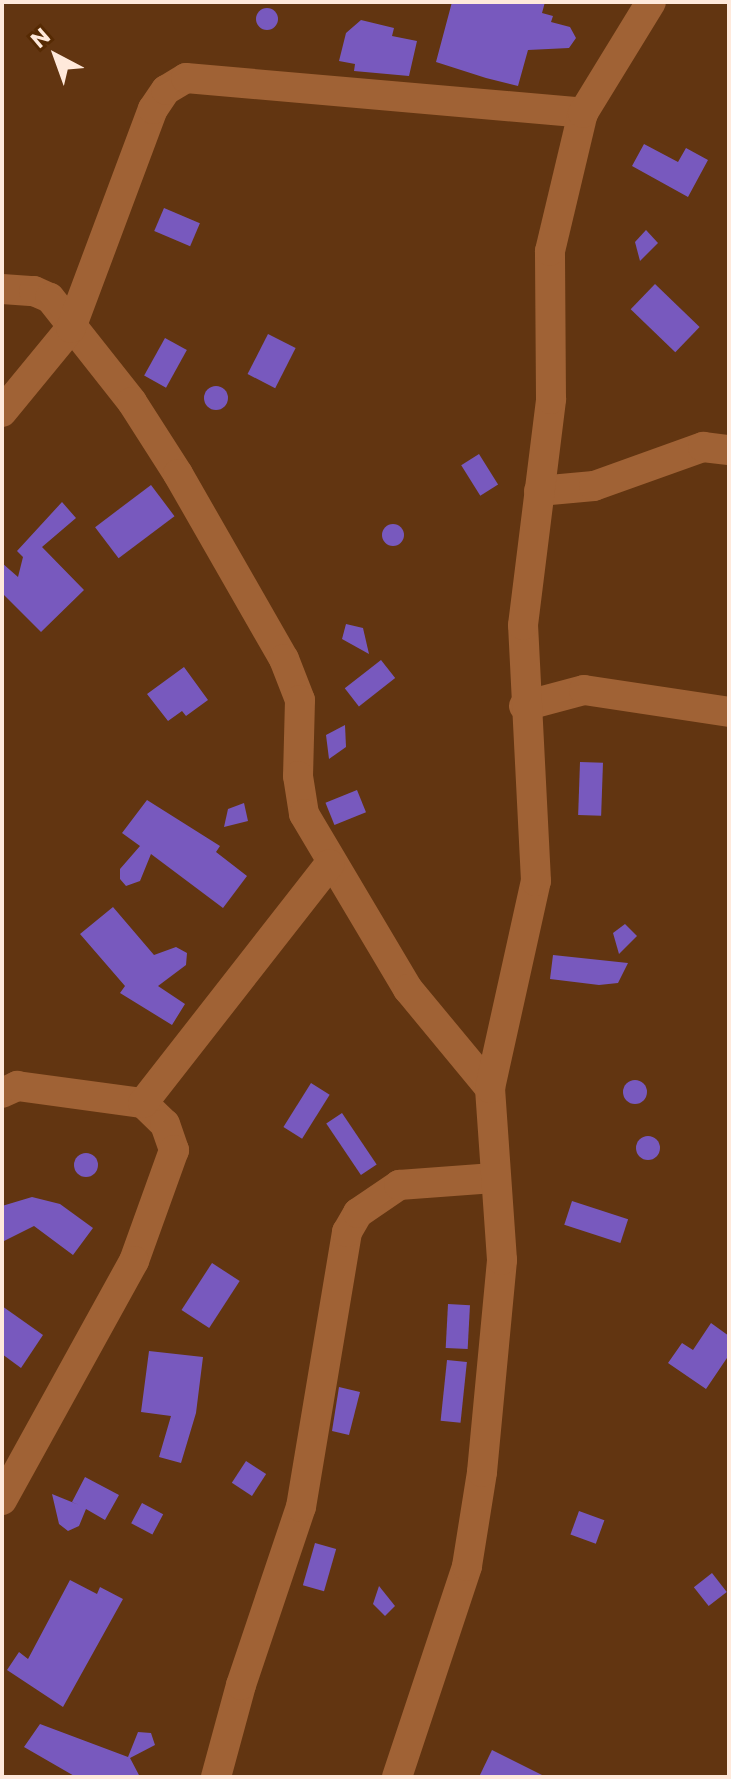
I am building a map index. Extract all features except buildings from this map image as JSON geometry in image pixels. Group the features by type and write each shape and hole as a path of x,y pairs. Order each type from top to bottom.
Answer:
{"street":[{"path":"397,1777 470,1551 502,1260 490,1088 536,881 524,706 524,610 551,399 550,251 583,113 651,2"},
{"path":"2,412 71,328 153,109 166,90 186,78 583,113"},
{"path":"2,289 34,291 50,298 132,402 284,659 300,700 298,776 304,814 330,864 387,948 408,989 490,1088"},
{"path":"539,491 594,486 669,455 703,447 729,450"},
{"path":"524,706 584,690 729,712"},
{"path":"143,1103 330,864"},
{"path":"2,1093 17,1086 143,1103 165,1124 174,1150 168,1176 134,1261 2,1500"},
{"path":"216,1777 241,1685 301,1507 347,1232 358,1213 399,1185 494,1178"}]}
